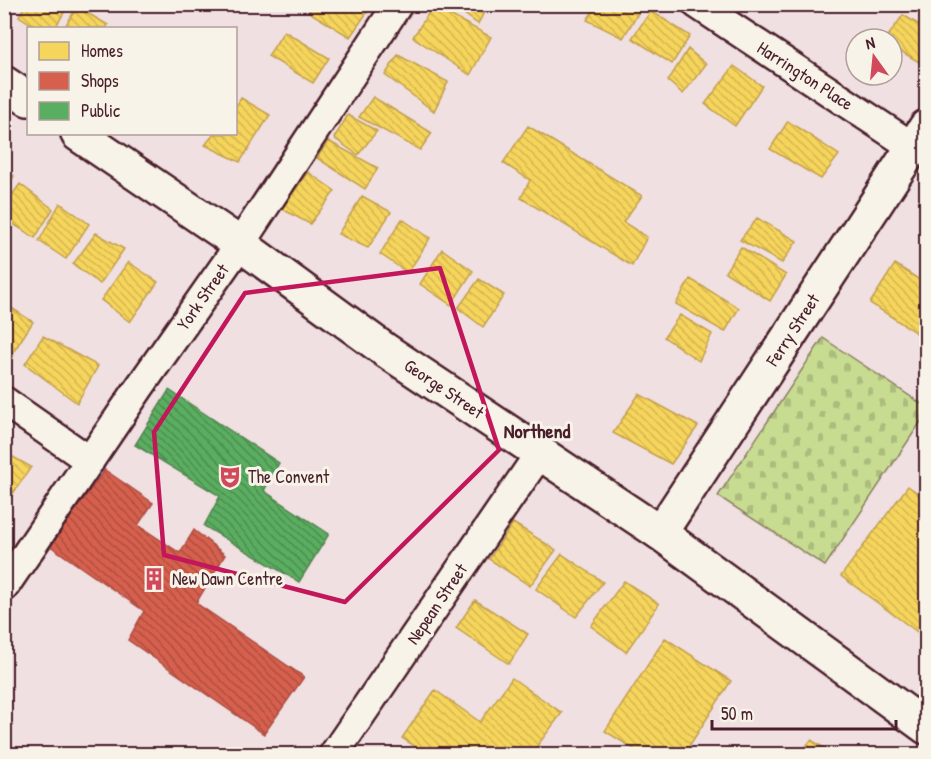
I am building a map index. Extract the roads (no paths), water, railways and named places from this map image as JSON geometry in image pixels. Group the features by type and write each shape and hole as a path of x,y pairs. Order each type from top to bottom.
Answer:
{"main road":[{"path":"4,83 27,98"},
{"name":"George Street","path":"79,135 240,244 384,350 660,533 927,727"},
{"name":"Ferry Street","path":"660,533 920,137"}],"street":[{"name":"York Street","path":"4,587 240,244 398,4"},
{"name":"Harrington Place","path":"697,4 920,137"},
{"path":"4,401 90,461"},
{"name":"Nepean Street","path":"334,754 540,453"}],"place":[{"name":"The Convent","path":"230,477"},
{"name":"New Dawn Centre","path":"154,579"}],"district":[{"name":"Northend","path":"537,431"}]}
